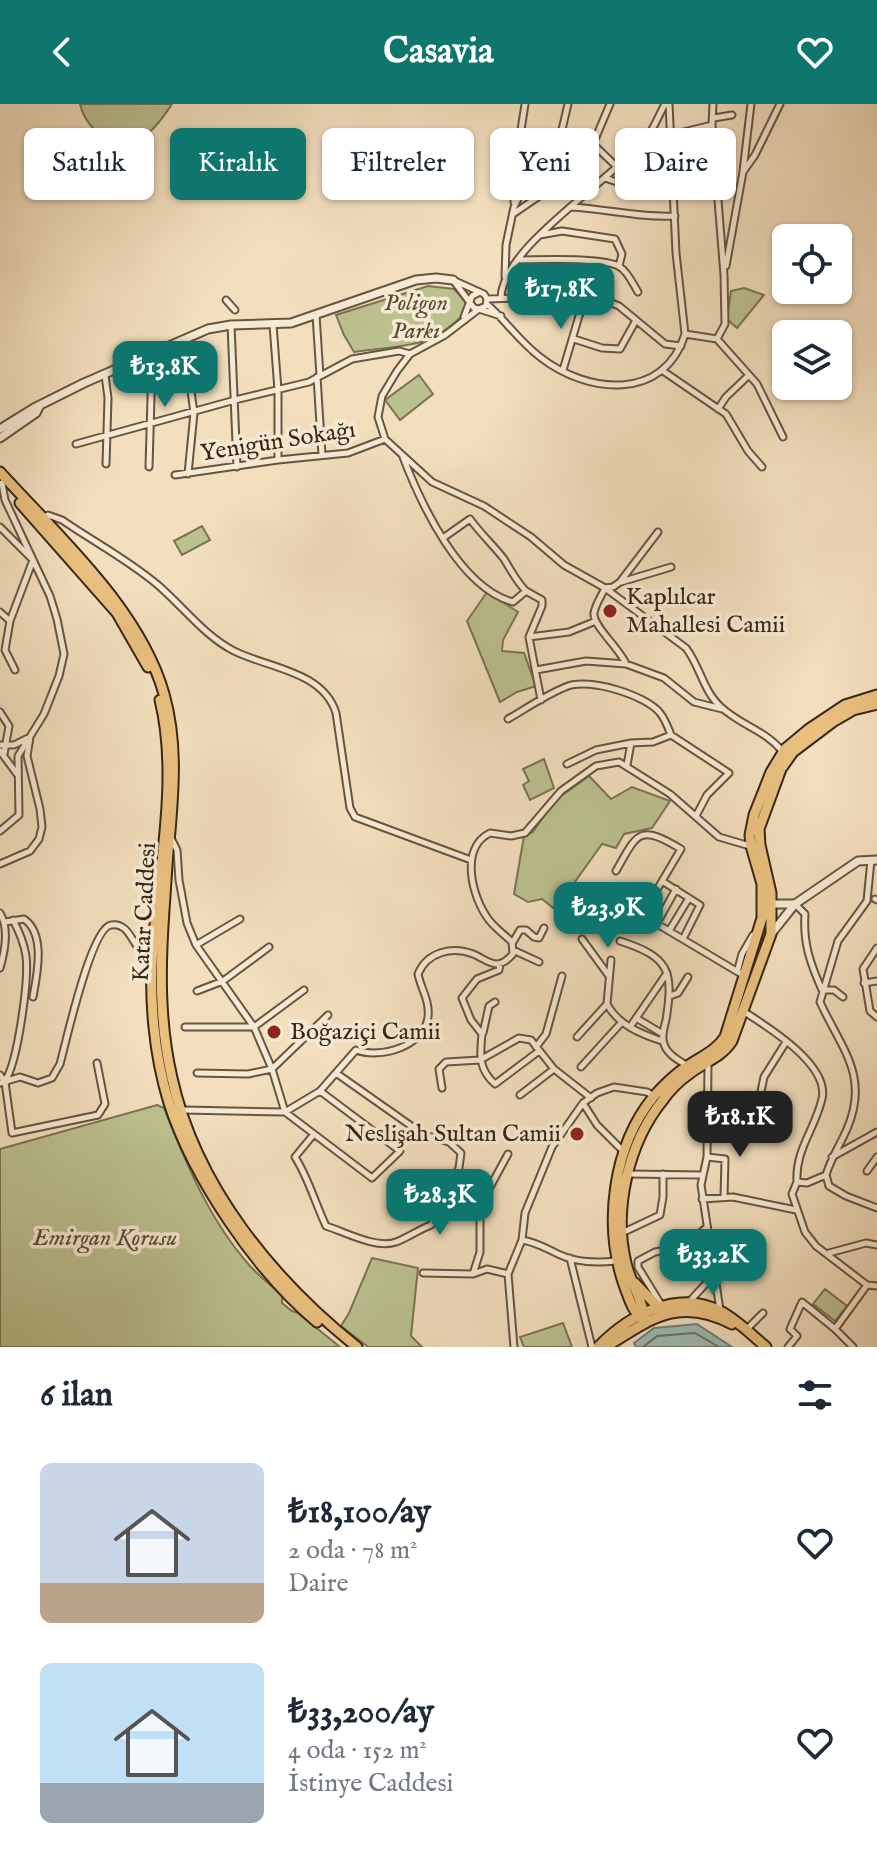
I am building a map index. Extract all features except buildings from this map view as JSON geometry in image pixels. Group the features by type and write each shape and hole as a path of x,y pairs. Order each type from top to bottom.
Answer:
{"main road":[{"name":"Katar Caddesi","path":"0,472 117,613 136,643 156,686 167,740 168,776 157,955 175,1107 213,1194 255,1257 291,1299 348,1347"},
{"name":"Katar Caddesi","path":"1,482 121,608 147,650 158,676 173,737 175,773 157,955"},
{"path":"762,918 762,884 755,846 754,815 785,755 837,710 854,701 877,695"},
{"path":"785,755 842,716 877,704"},
{"path":"689,1069 708,1063 728,1048 742,1011 745,975 771,934 770,882 755,846"},
{"path":"642,1316 617,1261 613,1233 614,1205 630,1154 658,1099 723,1041 762,918 772,904"},
{"path":"758,930 767,930 771,934"},
{"name":"Katar Caddesi","path":"175,1107 206,1168 252,1244 303,1302 357,1347"},
{"path":"624,1325 626,1277 621,1233 630,1154"},
{"path":"626,1277 660,1306"},
{"path":"595,1347 624,1325 660,1306 688,1303 721,1311 766,1347"},
{"path":"606,1347 642,1316 667,1313 691,1311 718,1318 745,1331"}],"street":[{"path":"501,297 525,104"},
{"path":"562,128 568,104"},
{"path":"599,130 610,104"},
{"path":"653,128 667,104"},
{"path":"667,104 670,128"},
{"path":"713,104 725,324 717,339"},
{"path":"724,275 743,172 751,104"},
{"path":"743,172 755,155 780,104"},
{"path":"714,118 732,115"},
{"path":"700,128 712,125"},
{"path":"599,150 615,165"},
{"path":"505,277 539,235 615,167"},
{"path":"604,177 615,181"},
{"path":"514,207 517,200"},
{"path":"513,215 534,200"},
{"path":"1,428 40,405 208,329 231,325 273,325 316,315 416,280 436,278 453,280 479,292 540,358 593,384 625,386 663,371 681,346 685,334 675,200"},
{"path":"570,207 602,209 648,218 675,216"},
{"path":"539,235 562,231 615,239 622,254 619,266"},
{"path":"519,260 570,260 619,266 638,292"},
{"path":"453,280 471,303 501,316"},
{"path":"462,321 472,296 479,292"},
{"path":"681,346 665,344 619,306 604,300 501,297 487,301 445,335 410,354 382,396 378,417 385,439 432,482 484,506 531,537 564,565 605,588 686,648 710,696 723,710"},
{"path":"563,370 584,299"},
{"path":"226,300 235,310"},
{"path":"316,315 322,455"},
{"path":"574,339 602,348 620,349 635,322"},
{"path":"231,325 237,467"},
{"path":"273,325 278,390 278,460"},
{"path":"685,334 717,339 765,397 783,437"},
{"path":"183,339 194,413 188,474"},
{"path":"76,444 278,390 319,377 352,359 399,351 410,354"},
{"path":"149,467 150,354"},
{"path":"663,371 726,414 748,451 762,467"},
{"path":"105,375 106,464"},
{"path":"718,409 749,375"},
{"path":"0,438 36,413 40,405"},
{"path":"0,447 13,431"},
{"name":"Yenigün Sokağı","path":"175,475 348,453 385,439"},
{"path":"403,456 443,538 474,578 503,599 513,602 526,591"},
{"path":"0,831 19,815 18,756 44,714 64,654 57,619 5,500 1,482"},
{"path":"40,521 48,515 62,520 157,584 224,645 291,672 322,689 336,713 350,808 355,817 471,860"},
{"path":"443,538 470,519 486,542 503,558 514,579 543,602 529,637 541,700"},
{"path":"0,527 33,560"},
{"path":"605,588 620,582 658,532"},
{"path":"15,670 5,650 10,621 33,560"},
{"path":"620,582 671,567"},
{"path":"605,588 594,613 596,621 622,654 626,664"},
{"path":"0,612 10,621"},
{"path":"529,637 569,632 596,621"},
{"path":"536,670 586,661 626,664 664,678 694,702 723,710 766,734 785,755"},
{"path":"508,719 570,685 586,683 652,705 666,721 671,735 729,773 707,795 696,816"},
{"path":"0,712 9,726 2,751 17,774"},
{"path":"567,764 596,750 653,742 671,735"},
{"path":"2,751 30,737"},
{"path":"0,864 30,851 39,839 42,827 27,756 30,737"},
{"path":"627,765 631,743"},
{"path":"512,942 495,928 477,897 471,860 477,843 492,833 514,836 529,831 561,791 596,766 609,762 627,765 719,837 755,846"},
{"path":"616,871 635,838 644,834 655,834 681,849 642,915 745,975"},
{"path":"169,835 177,850 187,923 196,945 254,1027 272,1069 285,1112 372,1178 400,1151 320,1091"},
{"path":"771,934 795,904 858,861 874,860 867,901 838,941 820,1002 855,1070 857,1090 846,1131 831,1158 826,1175 829,1186 877,1208"},
{"path":"662,881 700,905 683,939"},
{"path":"656,924 676,889"},
{"path":"669,931 689,898"},
{"path":"772,904 795,904 805,914 807,959 822,990"},
{"path":"0,913 5,922 0,968"},
{"path":"5,922 24,919 35,933 38,971 33,997"},
{"path":"196,945 240,919"},
{"path":"3,1082 11,1072 14,1058 25,978 26,956 14,923"},
{"path":"5,935 14,923"},
{"path":"3,1082 20,1077 38,1083 52,1078 60,1064 91,950 106,927 112,924 121,927 135,944 157,955"},
{"path":"482,1034 471,1020 462,998 477,979 499,970 500,964 509,958 513,950 512,942 520,930 539,938 544,928"},
{"path":"582,939 609,977"},
{"path":"620,941 662,961 668,972 670,996 663,1037 666,1049 689,1069"},
{"path":"197,991 223,981 269,947"},
{"path":"877,948 863,969 870,1011 877,1017"},
{"path":"513,950 539,962"},
{"path":"175,1107 188,1103 197,1109 229,1112 285,1112 320,1091 356,1050 375,1055 384,1053 409,1043 422,1032 428,1008 418,974 435,955 462,951 500,964"},
{"path":"577,1037 607,1004 611,960"},
{"path":"630,1027 668,972"},
{"path":"495,1002 489,1006 480,1060 488,1078 495,1084 538,1049 546,1034 562,976"},
{"path":"670,996 678,993 688,977"},
{"path":"864,983 877,981"},
{"path":"185,1027 254,1027 304,990"},
{"path":"822,990 834,990 843,997"},
{"path":"607,1004 630,1027 663,1037"},
{"path":"742,1011 786,1042 813,1066 823,1088 822,1100 801,1147 796,1168 797,1182 792,1194 805,1232 816,1246 867,1285 877,1286"},
{"path":"197,1073 248,1074 272,1069 328,1015"},
{"path":"636,1018 663,1037"},
{"path":"581,1067 622,1022"},
{"path":"442,1088 439,1069 446,1062 480,1060 519,1038 531,1040 554,1069 591,1098"},
{"path":"757,1111 764,1077 786,1042"},
{"path":"0,1075 8,1099 12,1133 98,1115 105,1104 97,1063"},
{"path":"708,1063 707,1157 702,1175 702,1199 721,1311"},
{"path":"520,1095 554,1069"},
{"path":"314,1134 295,1157 313,1191 326,1226 374,1242 394,1243 431,1225 459,1168 461,1153 449,1142 424,1135 335,1073"},
{"path":"514,1347 508,1274 522,1240 525,1213 552,1147 583,1103 614,1087 647,1092 658,1099"},
{"path":"0,1108 8,1099"},
{"path":"583,1103 597,1125 630,1154"},
{"path":"831,1158 877,1132"},
{"path":"473,1274 480,1252 483,1200 508,1154"},
{"path":"707,1157 725,1159 724,1197"},
{"path":"867,1171 877,1157"},
{"path":"629,1174 702,1175"},
{"path":"621,1233 660,1215 663,1174"},
{"path":"797,1182 807,1183 826,1175"},
{"path":"702,1199 724,1197 797,1210"},
{"path":"706,1228 698,1234 689,1263 690,1268 710,1278"},
{"path":"714,1262 737,1255 741,1234"},
{"path":"522,1240 570,1258 617,1261"},
{"path":"828,1253 866,1243 877,1245"},
{"path":"660,1306 638,1267 638,1261 655,1252 693,1245"},
{"path":"570,1258 595,1347"},
{"path":"423,1273 473,1274 487,1269 508,1274"},
{"path":"688,1303 716,1272"},
{"path":"835,1329 867,1285"},
{"path":"788,1347 797,1336 790,1329 802,1302 853,1347"},
{"path":"745,1331 763,1313"}],"green space":[{"path":"80,104 172,104 154,128 94,128"},
{"name":"Poligon Parkı","path":"428,286 454,289 465,301 465,312 428,340 354,352 336,315"},
{"path":"744,288 764,295 737,328 727,319 731,291"},
{"path":"419,375 433,394 400,420 385,400"},
{"path":"202,526 210,540 182,555 174,541"},
{"path":"487,592 518,612 503,640 502,651 524,653 536,686 500,702 467,621"},
{"path":"544,759 554,788 530,800 523,785 529,781 523,769"},
{"path":"589,776 611,799 632,787 670,801 652,828 624,834 616,848 602,844 572,886 587,908 566,918 542,899 528,902 514,894 524,836 533,832 554,801"},
{"name":"Emirgan Korusu","path":"157,1105 164,1108 200,1191 236,1249 282,1296 282,1303 340,1347 0,1347 0,1149"},
{"path":"372,1258 418,1268 411,1336 422,1347 368,1347 341,1326"},
{"path":"825,1289 847,1306 835,1321 813,1304"},
{"path":"563,1323 572,1347 524,1347 520,1337"}],"water":[{"path":"697,1324 732,1347 636,1347 634,1343 654,1328"}],"place":[{"name":"Kaplılcar Mahallesi Camii","path":"610,611"},
{"name":"Boğaziçi Camii","path":"274,1032"},
{"name":"Neslişah Sultan Camii","path":"577,1134"}]}
